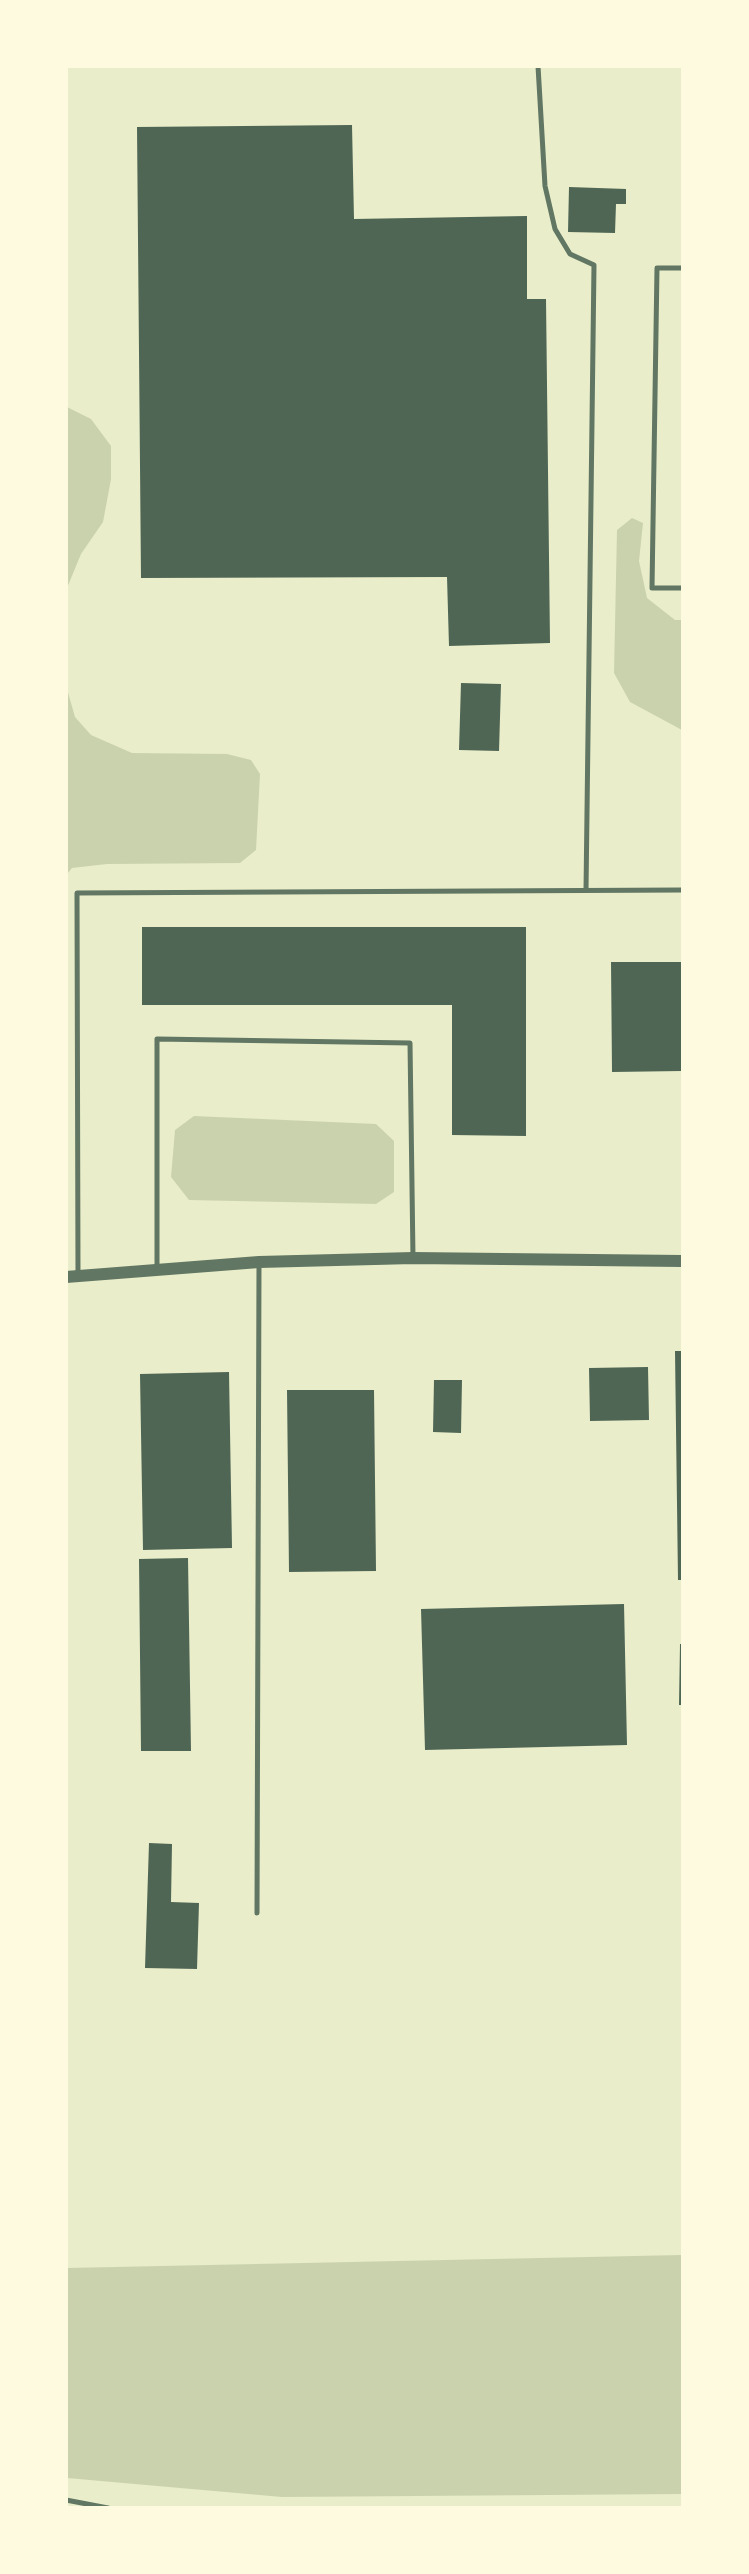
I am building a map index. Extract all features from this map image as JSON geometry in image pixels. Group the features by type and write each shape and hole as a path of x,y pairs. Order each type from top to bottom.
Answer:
{"street":[{"path":"72,1276 259,1262 413,1258 682,1261"}],"lane":[{"path":"538,66 545,186 555,229 570,254 594,265 586,890"},
{"path":"682,268 657,268 652,588 682,588"},
{"path":"72,1276 77,893 682,890"},
{"path":"157,1268 157,1039 410,1043 413,1258"},
{"path":"257,1913 259,1262"},
{"path":"66,2500 108,2508"}],"green space":[{"path":"67,407 91,419 111,446 111,479 103,522 81,554 67,588"},
{"path":"632,518 643,523 639,561 647,598 675,620 682,620 682,730 630,702 614,673 617,530"},
{"path":"67,689 75,717 91,735 132,753 227,754 251,760 260,774 256,850 240,863 107,864 72,868 67,874"},
{"path":"194,1116 376,1124 394,1141 394,1192 376,1204 189,1200 171,1177 175,1130"},
{"path":"682,2255 682,2494 282,2497 67,2478 67,2268"}],"building":[{"path":"352,125 354,219 527,216 527,299 546,299 550,643 449,646 447,577 141,578 137,127"},
{"path":"569,187 626,189 626,204 616,204 615,233 568,232"},
{"path":"461,683 501,684 499,751 459,750"},
{"path":"142,927 526,927 526,1136 452,1135 452,1005 142,1005"},
{"path":"611,962 682,962 682,1071 612,1072"},
{"path":"675,1351 682,1351 682,1580 678,1580"},
{"path":"648,1367 649,1420 590,1421 589,1368"},
{"path":"229,1372 232,1548 143,1550 140,1374"},
{"path":"434,1380 462,1380 461,1433 433,1432"},
{"path":"287,1390 374,1390 376,1571 289,1572"},
{"path":"188,1558 191,1751 141,1751 139,1559"},
{"path":"624,1604 627,1745 425,1750 421,1609"},
{"path":"682,1644 682,1705 679,1705"},
{"path":"149,1843 172,1844 171,1902 199,1903 197,1969 145,1968"}]}
